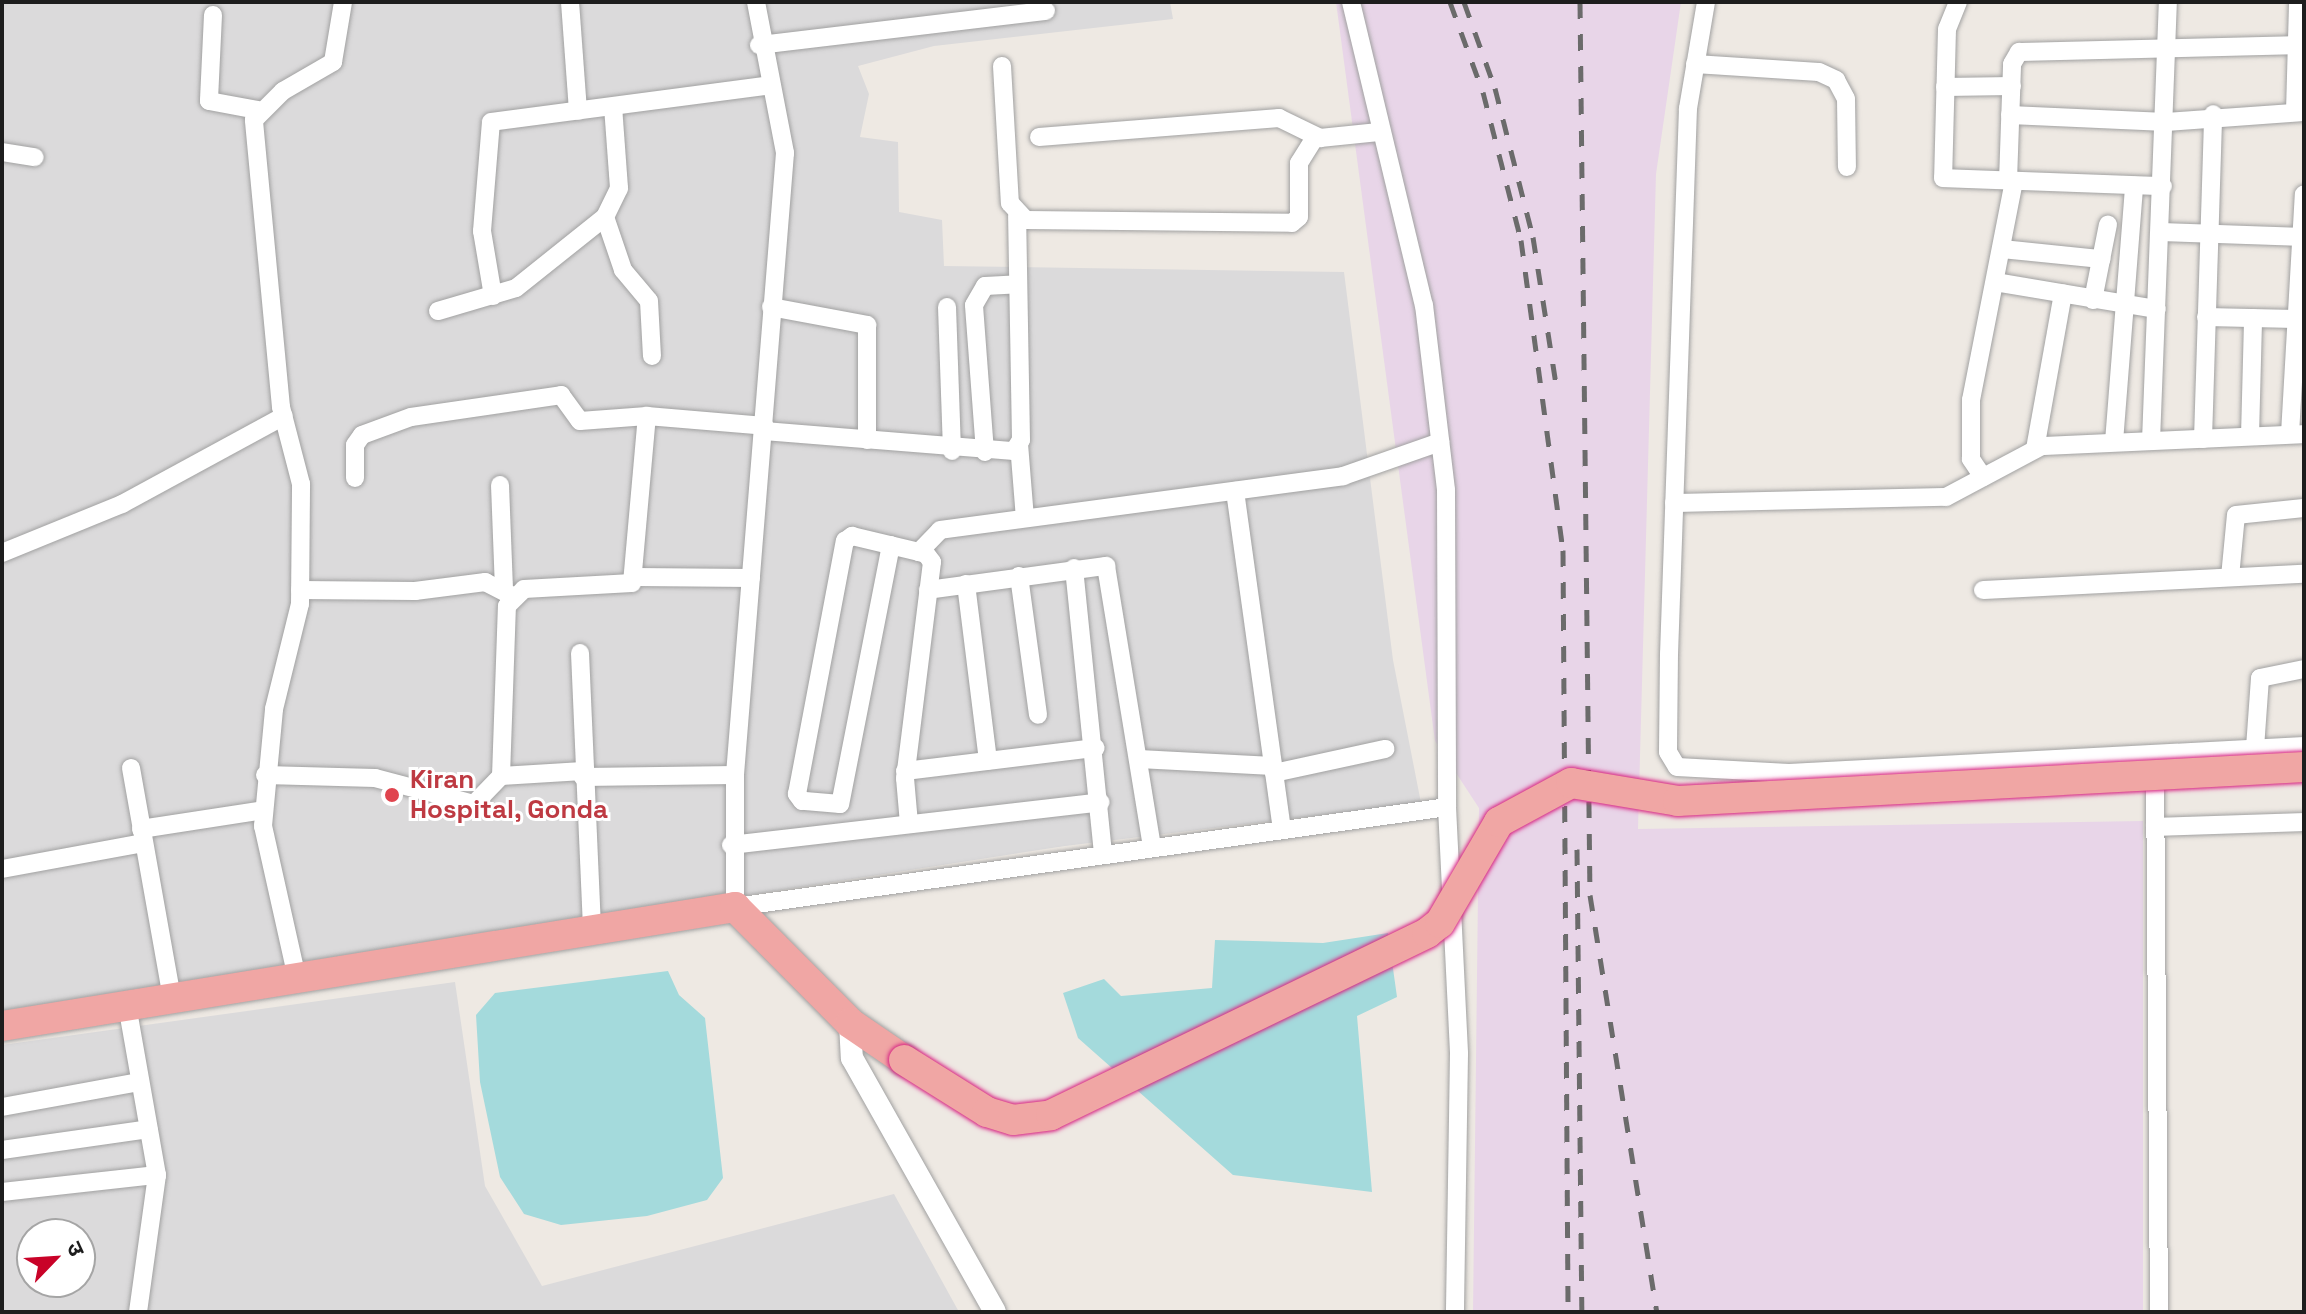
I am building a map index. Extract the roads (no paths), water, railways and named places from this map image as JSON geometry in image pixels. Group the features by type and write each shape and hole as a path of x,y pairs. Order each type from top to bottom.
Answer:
{"highway":[{"path":"2,1026 735,907 850,1023 987,1112 1013,1120 1051,1115 1427,933 1440,923 1499,822 1571,783 1703,801 2304,767"}],"street":[{"path":"213,15 209,101 258,110 333,62 343,2"},
{"path":"570,2 578,111"},
{"path":"756,2 759,45 785,153 735,775 731,845 735,907 1152,846 1447,807"},
{"path":"1351,2 1379,132 1424,305 1440,442 1447,807 1458,940 1455,1312"},
{"path":"1706,2 1695,64 1674,503 1668,752 1677,767 1789,773 2304,746"},
{"path":"1958,2 1947,29 1943,178 2163,186"},
{"path":"2151,441 2166,122 2163,49 2168,2"},
{"path":"2010,115 2166,122 2213,114 2300,112 2298,2"},
{"path":"759,45 1046,11"},
{"path":"1983,477 1971,459 1971,400 2002,249 2011,181 2012,86 2019,52 2300,45"},
{"path":"1695,64 1819,72 1836,80 1846,99 1847,167"},
{"path":"1002,66 1010,203 1017,216 1019,444 1025,518"},
{"path":"493,296 482,231 488,127 578,111 771,85"},
{"path":"1945,87 2012,86"},
{"path":"438,311 493,296 533,278 605,217 619,188 613,107"},
{"path":"258,110 284,416 301,484 300,590 265,775 264,810 297,978"},
{"path":"2203,439 2213,114"},
{"path":"1039,137 1279,118 1315,137 1379,132"},
{"path":"1017,216 1292,223 1299,217 1299,163 1315,137"},
{"path":"2,152 35,157"},
{"path":"2114,442 2134,186"},
{"path":"1674,503 1946,497 2035,449 2114,442 2297,434 2296,319 2304,194"},
{"path":"605,217 623,270 649,301 652,356"},
{"path":"2093,300 2108,224"},
{"path":"2161,232 2303,237"},
{"path":"2002,249 2101,259"},
{"path":"1995,282 2157,309"},
{"path":"985,452 974,305 985,286 1018,284"},
{"path":"2035,449 2063,293"},
{"path":"771,307 862,321 870,329 867,440"},
{"path":"947,307 952,451"},
{"path":"2206,317 2296,319"},
{"path":"2250,436 2253,318"},
{"path":"355,478 357,440 411,417 561,395 580,421 647,416 952,451 1009,453 1019,444"},
{"path":"2,553 122,504 284,416"},
{"path":"636,577 647,416"},
{"path":"919,552 940,530 1358,473 1440,442"},
{"path":"265,775 375,778 474,804 501,776 508,593 500,485"},
{"path":"1235,491 1282,829"},
{"path":"2230,577 2236,515 2304,508"},
{"path":"891,545 840,804 802,801 845,541 891,545 931,558 905,771 909,824"},
{"path":"928,590 1074,568 1109,570 1152,846"},
{"path":"1074,568 1096,748 1103,853"},
{"path":"1983,590 2304,574"},
{"path":"1019,576 1038,715"},
{"path":"300,590 415,591 485,582 508,593 524,589 618,589 636,577 751,578"},
{"path":"966,584 988,761"},
{"path":"580,653 592,930"},
{"path":"2255,748 2260,678 2304,669"},
{"path":"905,771 1096,748"},
{"path":"1139,759 1274,769 1385,749"},
{"path":"2155,753 2159,1312"},
{"path":"131,768 172,998"},
{"path":"501,776 735,775"},
{"path":"731,845 1101,802"},
{"path":"2,869 264,810"},
{"path":"2155,827 2304,822"},
{"path":"127,1005 157,1175 138,1312"},
{"path":"850,1023 852,1058 995,1312"},
{"path":"2,1107 140,1082"},
{"path":"2,1150 149,1129"},
{"path":"2,1192 157,1175"}],"water":[{"path":"1388,933 1397,997 1357,1016 1372,1192 1233,1175 1078,1038 1063,993 1104,979 1121,996 1212,988 1215,940 1323,943"},
{"path":"668,971 679,995 705,1018 723,1178 707,1200 647,1216 561,1225 524,1214 500,1177 480,1082 476,1015 495,993"}],"railway":[{"path":"1450,2 1483,92 1521,240 1563,550 1568,1312"},
{"path":"1464,2 1495,88 1533,237 1557,390"},
{"path":"1580,2 1590,895 1657,1312"},
{"path":"1577,849 1582,1312"}],"place":[{"name":"Kiran Hospital, Gonda","path":"392,795"}]}
